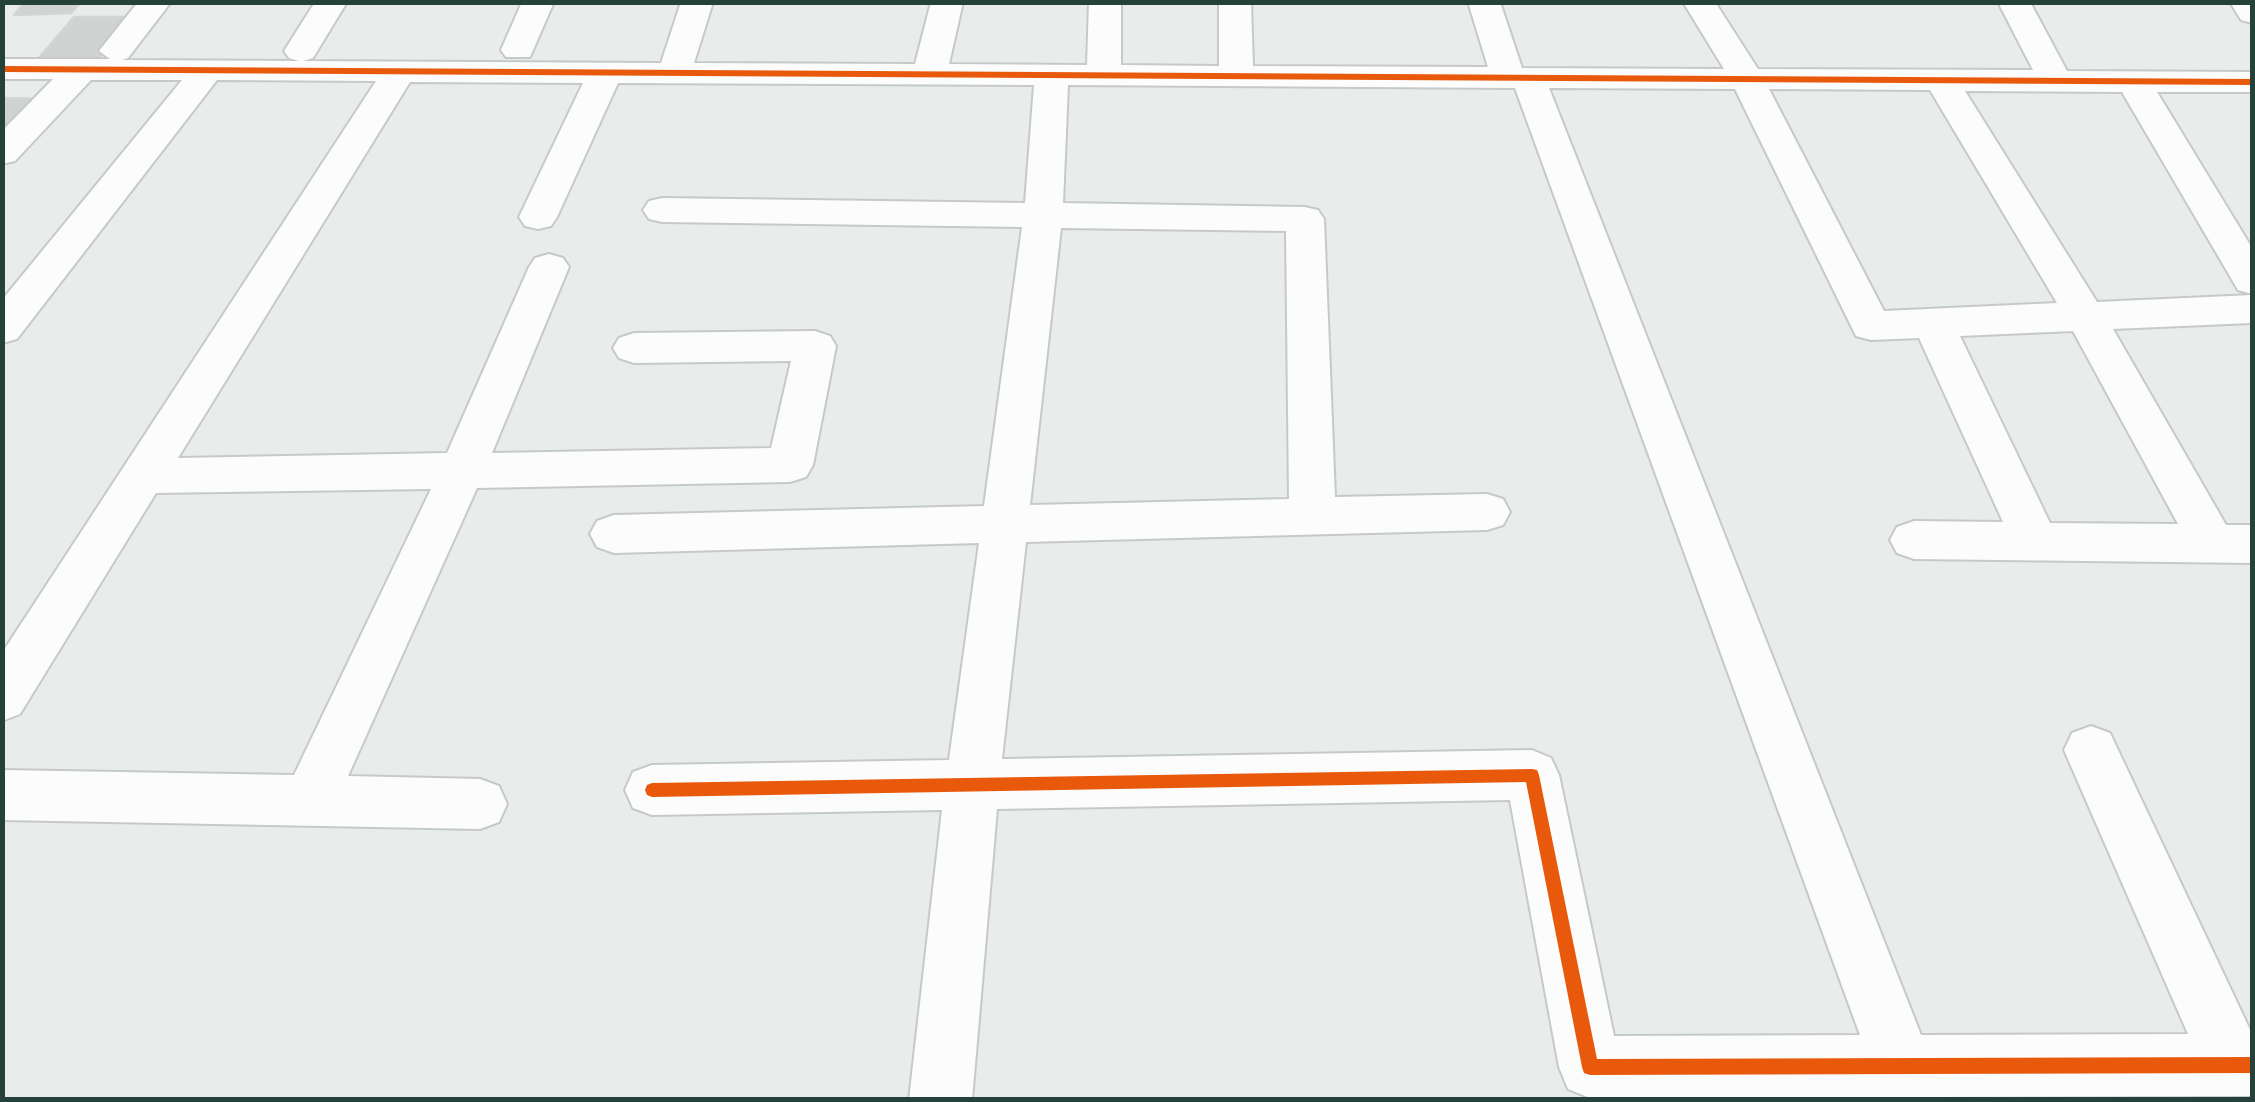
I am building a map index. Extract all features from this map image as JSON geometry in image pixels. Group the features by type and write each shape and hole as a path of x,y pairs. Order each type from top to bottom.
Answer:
{"street":[{"path":"116,51 155,2"},
{"path":"301,51 331,2"},
{"path":"518,50 538,2"},
{"path":"674,73 698,2"},
{"path":"930,74 946,2"},
{"path":"1104,75 1105,2"},
{"path":"1235,2 1236,76"},
{"path":"1484,2 1518,78 1902,1065"},
{"path":"1699,2 1747,79 1872,326 2252,309"},
{"path":"2014,2 2056,81"},
{"path":"2246,2 2252,13"},
{"path":"2,69 2252,82"},
{"path":"2,153 81,70"},
{"path":"2,329 208,70"},
{"path":"8,678 144,476 400,71"},
{"path":"538,217 605,73"},
{"path":"940,1100 972,786 1042,216 1052,75"},
{"path":"1941,80 2085,316 2233,544"},
{"path":"2134,82 2236,225 2252,280"},
{"path":"662,210 1305,219 1314,517"},
{"path":"311,798 549,268"},
{"path":"1933,323 2036,542"},
{"path":"144,476 790,465 815,346 634,348"},
{"path":"614,534 1486,512"},
{"path":"1914,540 2233,544"},
{"path":"652,790 1532,776 1590,1068 1902,1065 2058,1082 2243,1065 2091,750"},
{"path":"2,794 480,804"}],"building":[{"path":"25,2 135,2 79,4 71,13 14,15"},
{"path":"74,17 135,17 97,60 37,60"},
{"path":"2,98 45,99 2,144"}],"cycle path":[{"path":"2,69 2252,82"},
{"path":"652,790 1532,775 1590,1067 2252,1065"}]}
